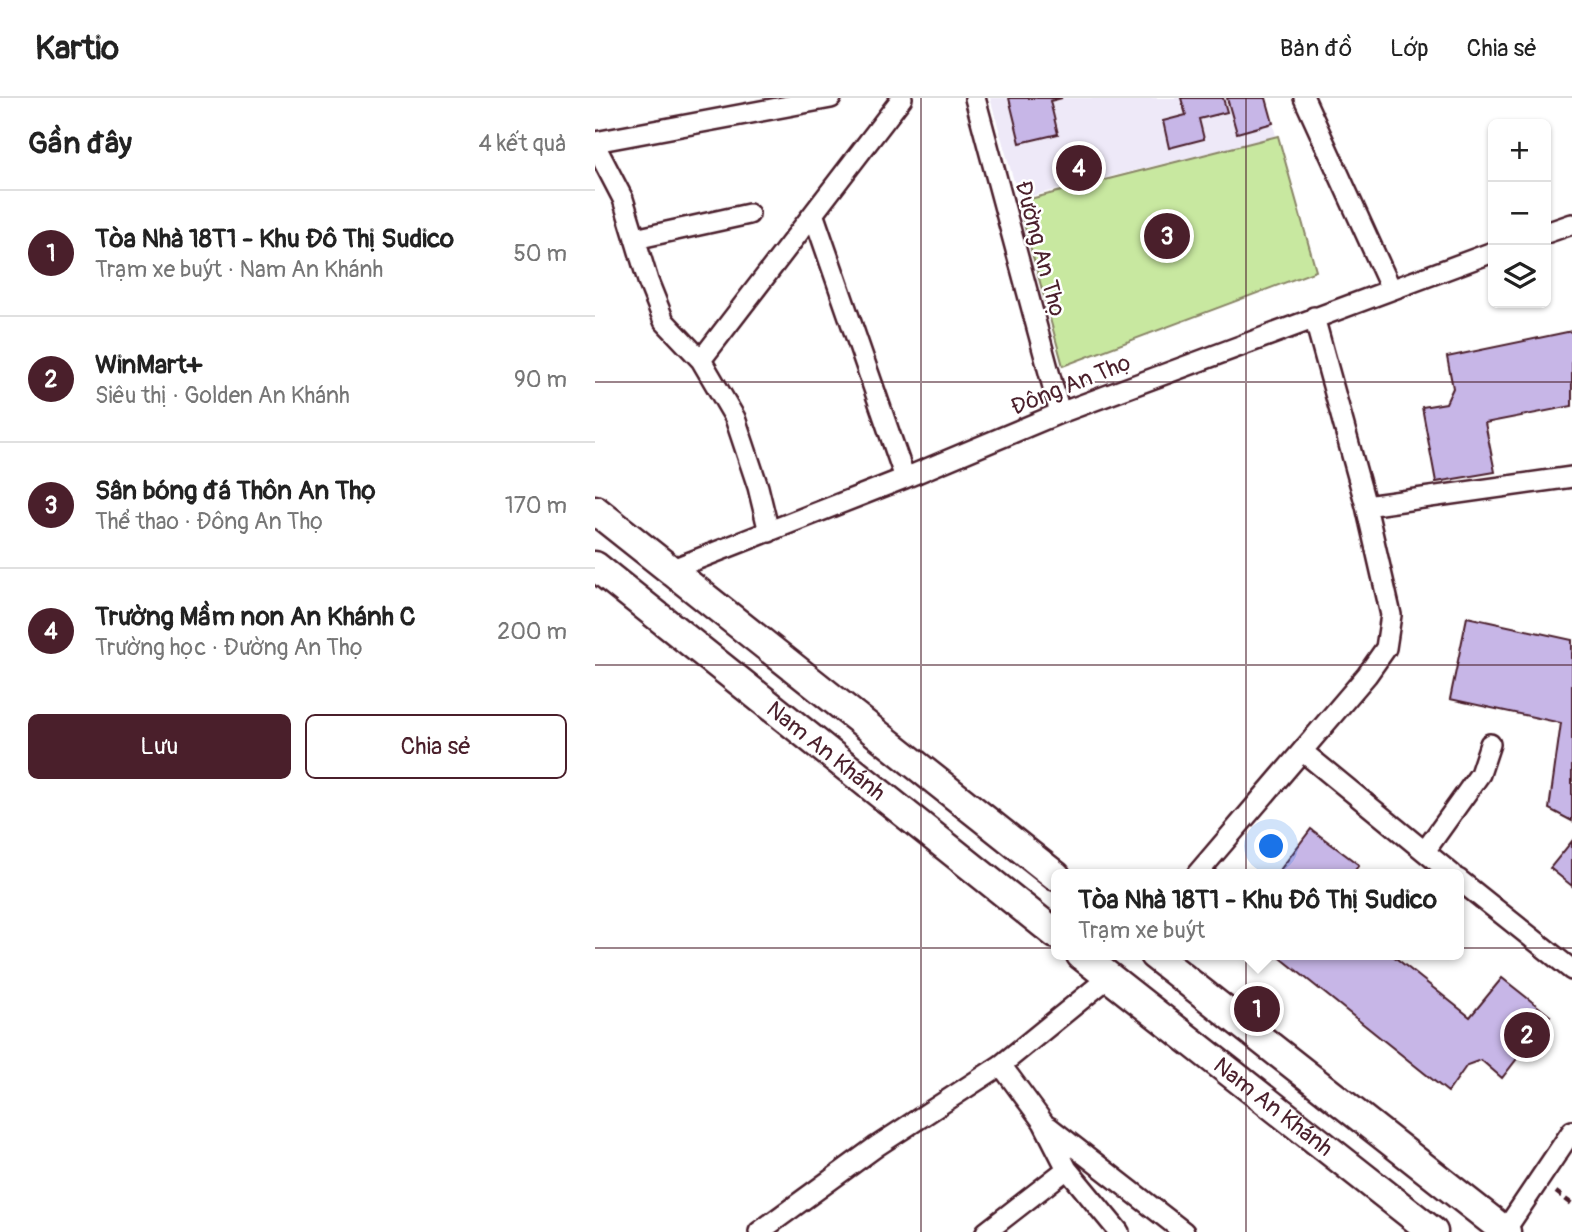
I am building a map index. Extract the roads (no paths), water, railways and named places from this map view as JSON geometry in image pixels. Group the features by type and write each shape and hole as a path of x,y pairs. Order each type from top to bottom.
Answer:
{"street":[{"path":"769,532 758,487 735,418 701,360 664,321 623,200 595,144 831,98"},
{"path":"701,360 902,98"},
{"name":"Đường An Thọ","path":"975,98 1060,413"},
{"path":"1304,98 1391,289"},
{"path":"635,239 749,214"},
{"path":"814,216 905,478"},
{"path":"1551,231 1572,224"},
{"name":"Đông An Thọ","path":"670,570 905,478 1060,413 1488,254"},
{"path":"1202,869 1386,649 1391,615 1366,506 1314,317"},
{"path":"1366,506 1572,477"},
{"name":"Nam An Khánh","path":"595,510 1051,872"},
{"name":"Nam An Khánh","path":"595,566 1051,930"},
{"path":"635,598 670,570"},
{"path":"1425,851 1480,774 1490,744"},
{"path":"1302,751 1446,869"},
{"path":"1464,884 1572,970"},
{"name":"Nam An Khánh","path":"1087,960 1433,1232"},
{"name":"Nam An Khánh","path":"1160,960 1505,1232"},
{"path":"768,1229 877,1146 1001,1065 1109,977"},
{"path":"1001,1065 1043,1122 1067,1169 1119,1232"},
{"path":"1043,1122 1184,1232"},
{"path":"1505,1232 1572,1131"},
{"path":"986,1232 1067,1169"}],"place":[{"name":"Trường Mầm non An Khánh C","path":"1079,168"},
{"name":"Sân bóng đá Thôn An Thọ","path":"1167,236"},
{"name":"Tòa Nhà 18T1 - Khu Đô Thị Sudico","path":"1257,1009"},
{"name":"WinMart+","path":"1527,1035"}]}
